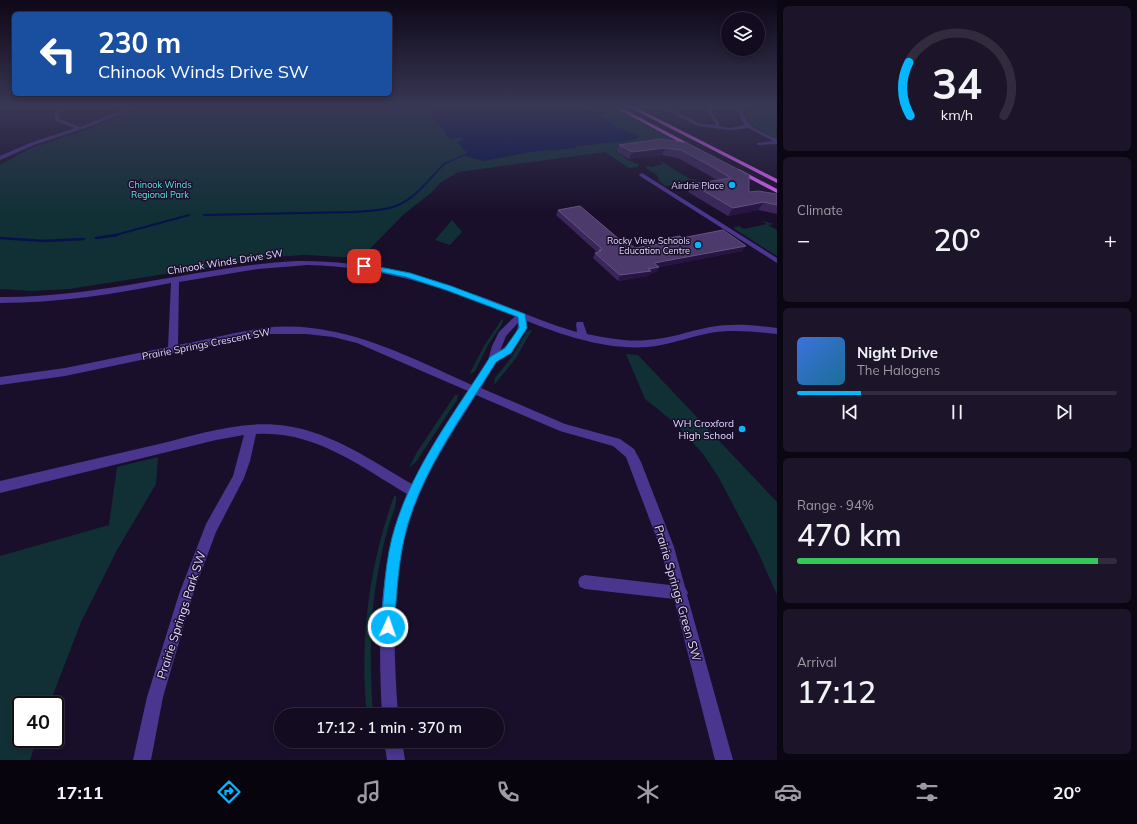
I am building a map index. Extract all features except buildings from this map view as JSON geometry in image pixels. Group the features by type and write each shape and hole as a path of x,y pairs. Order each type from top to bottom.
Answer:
{"main road":[{"path":"683,141 701,151"},
{"path":"700,141 777,181"},
{"path":"728,166 777,191"}],"street":[{"path":"0,158 16,150 40,141"},
{"path":"759,144 774,141"},
{"path":"642,175 777,261"},
{"name":"Chinook Winds Drive SW","path":"0,300 22,301 65,298 279,264 309,262 353,265 408,275 583,336 620,343 640,344 665,342 720,329 743,328 777,331"},
{"path":"173,350 175,280"},
{"path":"390,708 387,672 389,600 394,558 401,527 414,492 436,450 493,360 496,344 510,324 522,316 523,328 508,350 493,360"},
{"path":"580,324 583,336"},
{"name":"Prairie Springs Crescent SW","path":"0,381 65,372 264,332 285,330 331,333 354,338 475,390"},
{"name":"Prairie Springs Green SW","path":"475,390 564,428 616,442 624,447 636,462 667,547 681,593 724,760"},
{"path":"0,487 216,435 251,430 285,430 313,436 334,445 414,492"},
{"name":"Prairie Springs Park SW","path":"142,760 155,697 186,594 212,529 238,478 244,461 251,430"},
{"path":"585,582 681,593"},
{"path":"394,748 396,760"}],"green space":[{"name":"Chinook Winds Regional Park","path":"51,141 676,141 679,143 615,151 628,160 634,162 633,163 639,164 637,167 629,168 605,152 458,172 440,183 431,193 404,214 361,258 305,255 274,257 69,289 32,291 0,289 0,165 31,148"},
{"path":"661,162 668,164 665,164 690,179 697,181 695,182 691,180 671,183 674,185 666,186 660,182 656,174 646,168 647,166 652,167 663,164"},
{"path":"452,220 462,232 450,245 435,240"},
{"path":"762,221 773,224 768,225 777,230 777,256 733,228 739,226 744,229 767,224"},
{"path":"502,319 502,324 488,345 475,371 471,374 470,373 484,346"},
{"path":"531,330 516,358 495,384 495,378 511,358 527,332"},
{"path":"626,354 638,355 777,502 777,595 758,552 719,478 703,454 675,423 645,399"},
{"path":"455,395 458,395 457,400 416,462 409,468 417,452"},
{"path":"158,457 156,484 117,550 81,622 52,696 12,696 12,748 34,748 30,760 0,760 0,556 109,525 117,467"},
{"path":"394,496 396,496 396,504 383,547 374,595 371,647 373,708 366,708 364,659 365,632 372,577 385,522"}],"shaded area":[{"path":"624,141 576,146 577,148 530,152 484,161 465,156 464,155 467,153 457,142"}],"waterway":[{"path":"444,164 464,155"},
{"path":"204,215 353,212 373,211 393,207 408,200 444,164"},
{"path":"114,235 189,215"},
{"path":"96,238 114,235"},
{"path":"0,238 44,241 84,239"}],"place":[{"name":"Airdrie Place","path":"732,185"},
{"name":"Rocky View Schools Education Centre","path":"698,245"},
{"name":"WH Croxford High School","path":"742,429"}],"route":[{"path":"364,266 408,275 448,288 522,316 523,328 508,350 493,360 436,450 414,492 401,527 394,558 389,600 388,627"}]}
